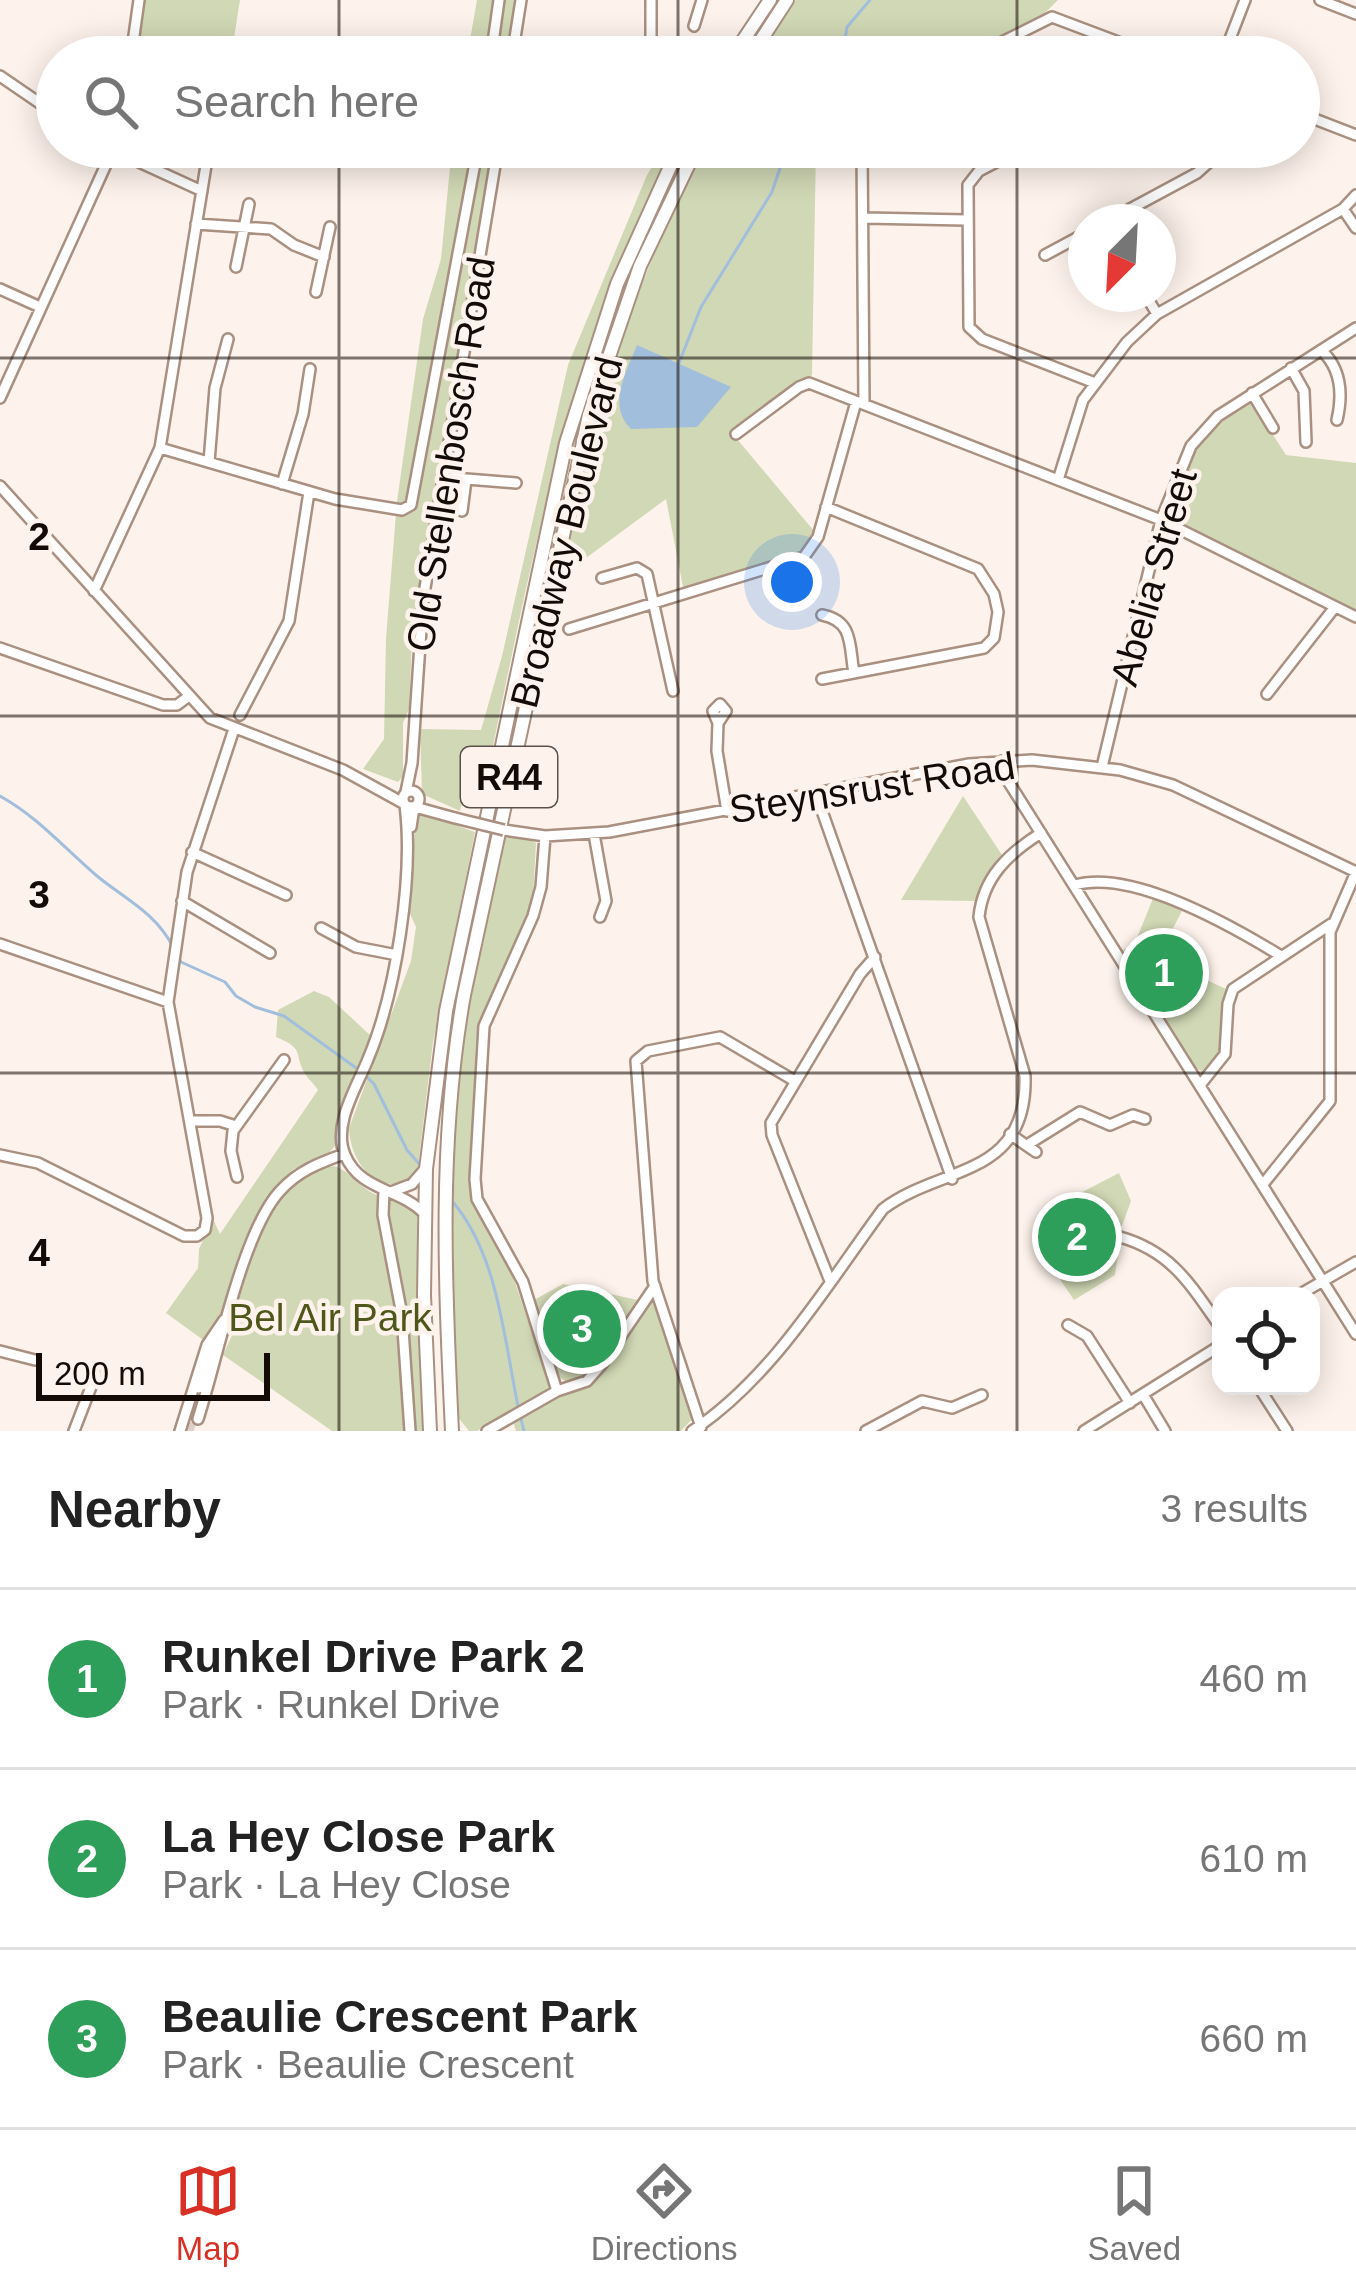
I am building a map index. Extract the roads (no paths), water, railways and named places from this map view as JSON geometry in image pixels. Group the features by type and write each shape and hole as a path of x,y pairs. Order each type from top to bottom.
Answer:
{"main road":[{"path":"746,36 770,0"},
{"path":"764,36 788,0"},
{"name":"Broadway Boulevard","path":"430,1431 424,1213 446,1012 566,443 617,284 669,168"},
{"name":"Broadway Boulevard","path":"455,1428 444,1292 443,1200 449,1102 464,995 589,415 640,266 687,168"}],"street":[{"path":"134,36 140,0"},
{"path":"494,36 500,0"},
{"path":"515,36 520,0"},
{"path":"651,0 651,36"},
{"path":"694,26 702,0"},
{"path":"1230,36 1245,0"},
{"path":"1320,0 1356,14"},
{"path":"1012,36 1052,16 1104,36"},
{"path":"0,76 36,101"},
{"path":"1320,121 1356,135"},
{"path":"0,398 102,168"},
{"path":"153,168 202,191"},
{"path":"94,591 160,448 206,168"},
{"path":"160,448 309,492 402,510 411,505 474,168"},
{"name":"Old Stellenbosch Road","path":"344,1154 343,1123 384,1019 397,955 423,599 495,168"},
{"path":"569,629 799,560 815,543 860,403 863,168"},
{"path":"987,168 974,175 966,193 967,318 974,334 1095,383"},
{"path":"1139,204 1203,168"},
{"path":"1058,480 1077,411 1127,342 1157,314 1342,209 1356,195"},
{"path":"236,267 250,204"},
{"path":"1342,209 1356,227"},
{"path":"466,212 487,215"},
{"path":"864,218 966,220"},
{"path":"196,224 274,230 293,245 324,257"},
{"path":"316,292 329,226"},
{"path":"1045,255 1068,243"},
{"path":"0,289 40,308"},
{"name":"Abelia Street","path":"1102,767 1161,520 1191,446 1218,416 1356,328"},
{"path":"209,462 215,388 228,338"},
{"path":"1321,350 1332,360 1337,374 1341,398 1337,420"},
{"path":"1291,368 1304,391 1306,442"},
{"path":"282,484 303,414 310,369"},
{"path":"736,434 805,383 1161,520 1356,616"},
{"path":"1252,393 1268,408 1273,428"},
{"path":"431,404 454,408"},
{"path":"442,477 516,483"},
{"path":"462,511 466,481"},
{"path":"0,486 210,718 410,798"},
{"path":"240,715 289,621 309,492"},
{"path":"821,679 984,648 995,634 997,601 983,575 969,563 826,507"},
{"path":"602,578 642,568 656,602 674,691"},
{"path":"1268,694 1336,607"},
{"path":"822,615 845,625 854,673"},
{"path":"0,648 163,705 177,705 189,697"},
{"path":"718,723 717,751 727,811"},
{"path":"0,1155 38,1163 194,1237 205,1230 207,1218 168,1002 192,852 234,729"},
{"path":"1003,761 1004,774 1356,1334"},
{"name":"Steynsrust Road","path":"410,798 455,818 539,835 593,834 1003,761 1102,767 1193,793 1356,872"},
{"path":"377,785 391,795 410,798"},
{"path":"816,794 952,1179"},
{"path":"391,795 401,814 405,844"},
{"name":"Old Stellenbosch Road","path":"405,862 410,798"},
{"path":"795,1081 720,1037 648,1051 635,1060 656,1286 698,1429 776,1355 890,1204 952,1179 992,1155 1010,1134 1022,1103 1024,1076 980,928 980,907 1008,855 1041,832"},
{"path":"593,834 606,901 600,917"},
{"path":"539,835 538,898 484,1026 475,1191 517,1269 557,1391"},
{"path":"192,852 286,895"},
{"path":"1264,1183 1330,1101 1331,924 1356,872"},
{"path":"1075,885 1137,885 1281,956"},
{"path":"182,901 270,953"},
{"path":"1201,1084 1225,1054 1230,994 1331,924"},
{"path":"321,928 356,947 397,955"},
{"path":"0,944 168,1002"},
{"path":"830,1281 772,1135 774,1117 860,974 875,957"},
{"path":"237,1178 231,1143 236,1126 284,1060"},
{"path":"1010,1134 1031,1149 1080,1112 1110,1125 1133,1115 1145,1119"},
{"path":"190,1121 236,1126"},
{"path":"220,1334 210,1383 193,1418 220,1334 231,1310 254,1233 267,1207 305,1169 344,1154 364,1181 410,1200 424,1213"},
{"path":"388,1191 412,1184 426,1168"},
{"path":"388,1191 383,1215 402,1315 410,1431"},
{"path":"1120,1237 1150,1246 1171,1262 1212,1316"},
{"path":"1313,1287 1356,1262"},
{"path":"487,1431 595,1373 656,1286"},
{"path":"1068,1324 1091,1342 1130,1403"},
{"path":"180,1431 207,1346 220,1334"},
{"path":"0,1351 35,1360"},
{"path":"1084,1431 1212,1352"},
{"path":"74,1431 96,1374"},
{"path":"866,1431 922,1402 952,1408 982,1395"},
{"path":"1264,1395 1287,1431"},
{"path":"1144,1396 1165,1431"}],"water":[{"path":"637,345 731,387 697,427 631,429 619,399"}],"waterway":[{"path":"846,36 847,27 870,0"},
{"path":"679,363 701,307 772,192 780,168"},
{"path":"0,796 149,916 173,947"},
{"path":"177,955 181,962 225,982 236,996 255,1007 284,1016 359,1070"},
{"path":"366,1076 407,1150 421,1166"},
{"path":"452,1201 480,1246 489,1271 518,1406"},
{"path":"521,1419 524,1431"}],"tunnel":[{"path":"189,1431 193,1418"}],"place":[{"name":"Runkel Drive Park 2","path":"1164,973"},
{"name":"La Hey Close Park","path":"1077,1237"},
{"name":"Beaulie Crescent Park","path":"582,1329"}],"park label":[{"name":"Bel Air Park","path":"330,1317"}]}
